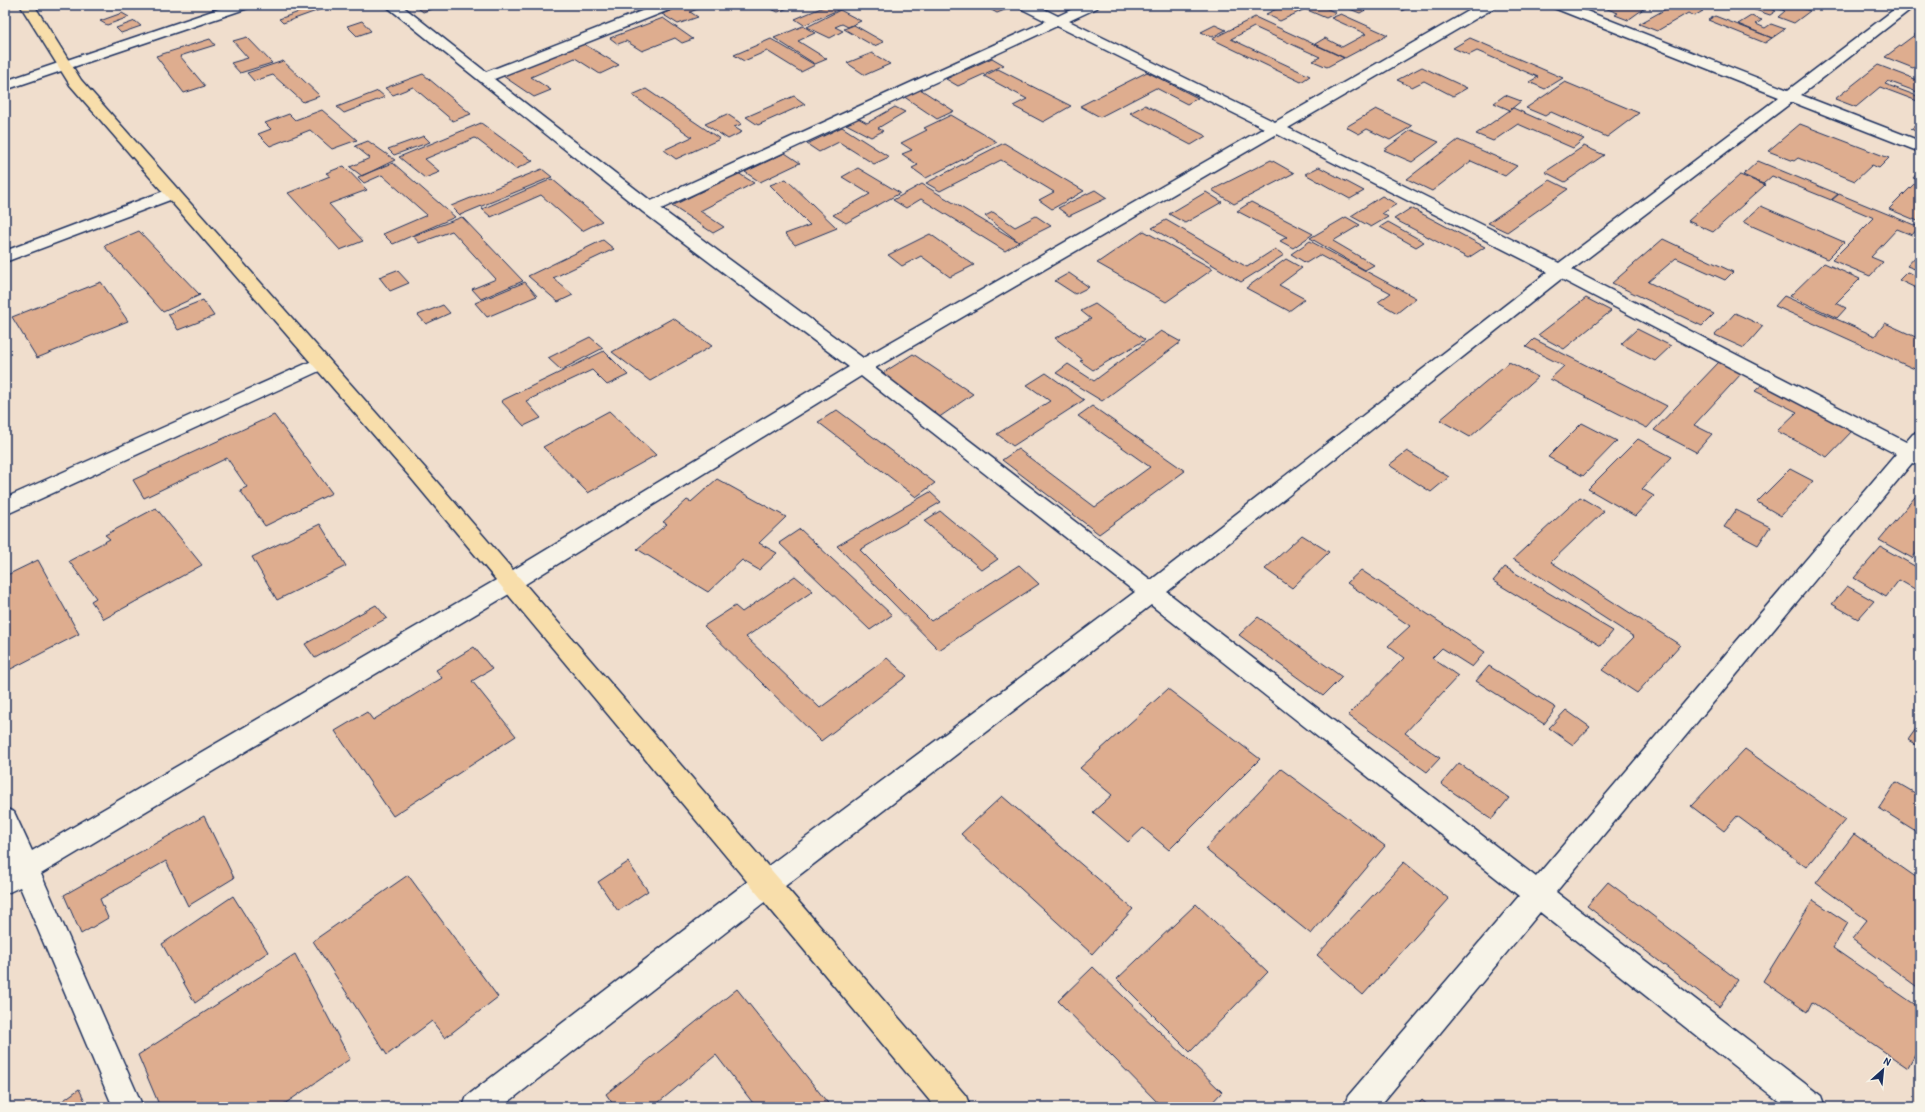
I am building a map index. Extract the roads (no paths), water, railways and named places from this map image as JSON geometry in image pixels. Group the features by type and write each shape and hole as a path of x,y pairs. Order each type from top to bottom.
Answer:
{"main road":[{"path":"27,5 75,82 418,473 955,1107"}],"street":[{"path":"5,86 63,65 244,5"},
{"path":"392,5 649,208 862,367 1810,1107"},
{"path":"485,77 669,5"},
{"path":"1025,5 1276,128 1916,450 1538,894 1359,1107"},
{"path":"649,208 1092,5"},
{"path":"16,875 511,582 862,367 1489,5"},
{"path":"1558,5 1791,95 1920,147"},
{"path":"478,1107 766,884 1150,593 1560,271 1909,5"},
{"path":"5,257 172,193"},
{"path":"5,507 321,363"},
{"path":"5,820 16,875 128,1107"}]}
